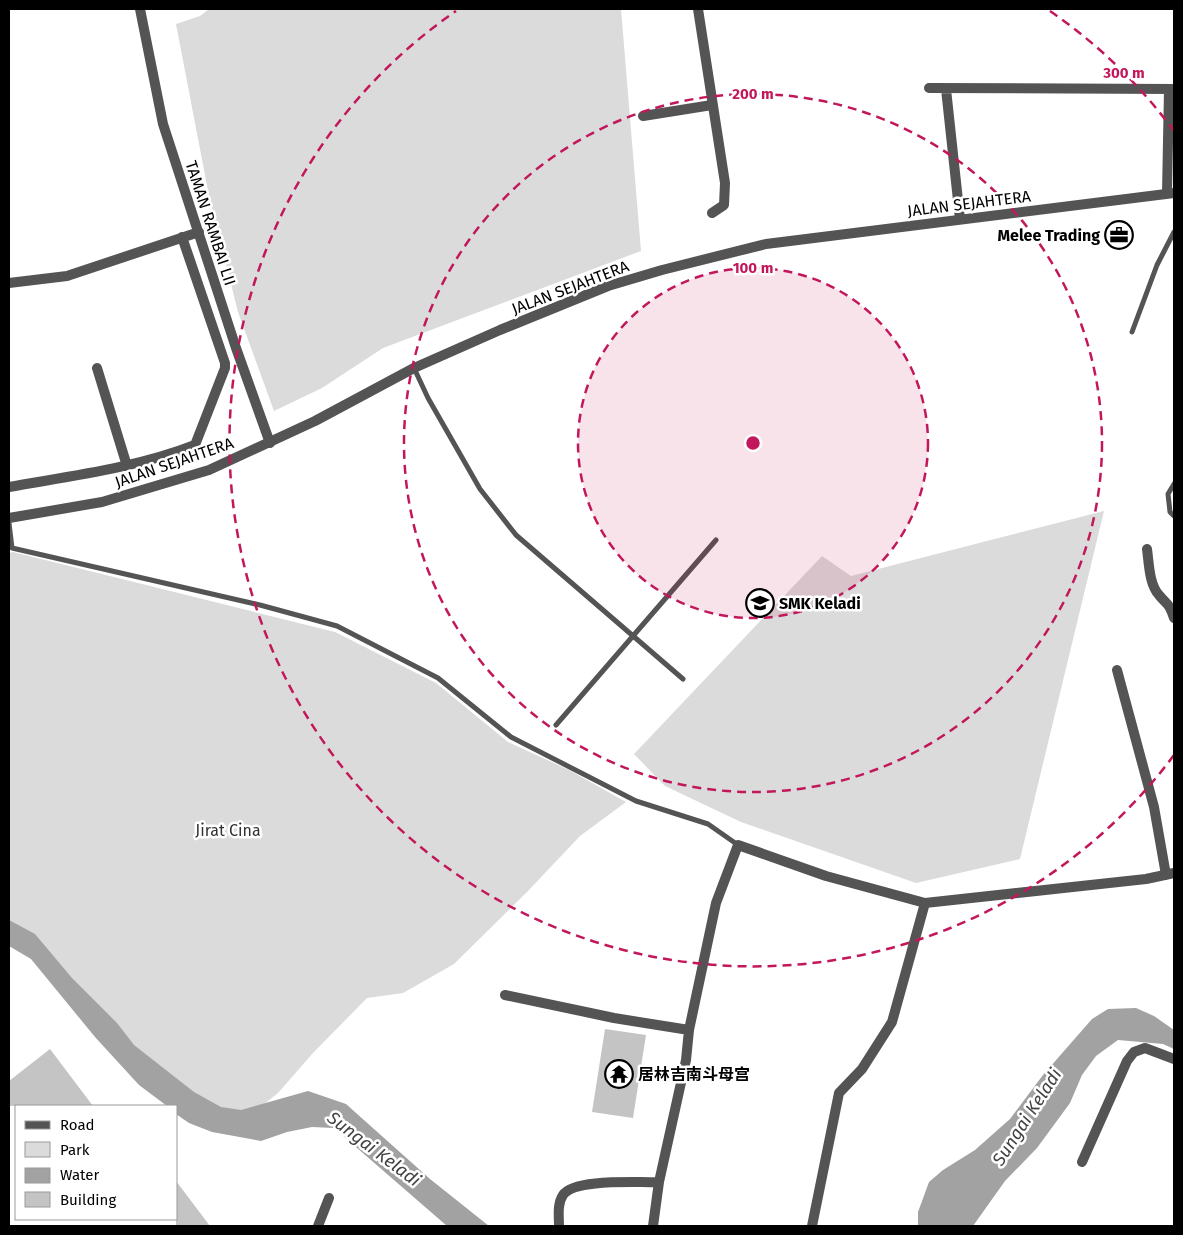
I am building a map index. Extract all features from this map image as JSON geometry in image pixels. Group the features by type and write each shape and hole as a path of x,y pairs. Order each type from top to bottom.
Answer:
{"street":[{"name":"TAMAN RAMBAI LII","path":"140,9 163,124 270,443"},
{"path":"698,9 725,183 724,205 712,213"},
{"path":"929,88 1172,89 1171,193"},
{"path":"946,89 960,219"},
{"path":"643,116 712,105"},
{"name":"JALAN SEJAHTERA","path":"9,518 102,502 209,470 270,443 414,368 557,306 608,286 662,270 766,244 1171,193"},
{"path":"9,283 67,276 199,232"},
{"path":"9,487 126,466 170,455 195,445 225,368 182,237"},
{"path":"97,368 126,466"},
{"path":"1147,549 1152,579 1158,595 1169,604 1174,618"},
{"path":"653,1226 659,1182 686,1060 689,1030 716,903 738,845 826,876 925,902 1146,880 1170,874 1117,670"},
{"path":"812,1226 839,1093 862,1068 892,1022 925,902"},
{"path":"505,995 614,1018 689,1030"},
{"path":"1082,1162 1127,1061 1134,1052 1145,1048 1174,1059"},
{"path":"559,1226 560,1200 564,1193 574,1187 590,1184 659,1182"},
{"path":"318,1226 329,1198"}],"lane":[{"path":"1132,332 1158,265 1174,232"},
{"path":"414,368 428,398 480,489 510,527 683,680"},
{"path":"1174,484 1168,494 1170,512 1174,516"},
{"path":"9,523 12,548 260,605 337,626 438,678 511,737 636,801 708,824 738,845"},
{"path":"556,725 716,540"}],"green space":[{"path":"209,9 621,9 641,251 383,348 322,388 274,411 238,312 209,196 176,24 200,16"},
{"path":"1104,511 1020,859 916,883 741,822 665,786 634,754 822,556 851,576"},
{"name":"Jirat Cina","path":"13,552 335,632 436,683 508,742 569,770 626,802 580,836 527,892 454,964 403,993 367,998 313,1053 278,1093 245,1119 201,1115 9,938 9,553"}],"water":[{"name":"Sungai Keladi","path":"9,920 35,934 72,978 117,1023 134,1045 194,1092 221,1107 241,1110 308,1091 346,1104 430,1179 489,1226 447,1226 334,1128 312,1127 287,1132 261,1141 212,1132 189,1123 178,1115 178,1105 166,1105 139,1085 95,1037 31,959 9,946"},
{"name":"Sungai Keladi","path":"1136,1008 1154,1016 1174,1030 1174,1049 1163,1044 1118,1040 1096,1056 1082,1075 1070,1103 1037,1148 1005,1181 973,1226 918,1226 918,1212 929,1182 943,1170 975,1150 1010,1119 1043,1075 1092,1019 1108,1009"}],"building":[{"name":"居林吉南斗母宫","path":"605,1029 646,1035 633,1118 592,1112"},
{"path":"50,1049 92,1105 9,1106 9,1081"},
{"path":"178,1184 210,1226 176,1226 176,1220 178,1220"}],"place":[{"name":"Melee Trading","path":"1119,235"},
{"name":"SMK Keladi","path":"760,603"},
{"name":"居林吉南斗母宫","path":"619,1074"}]}
